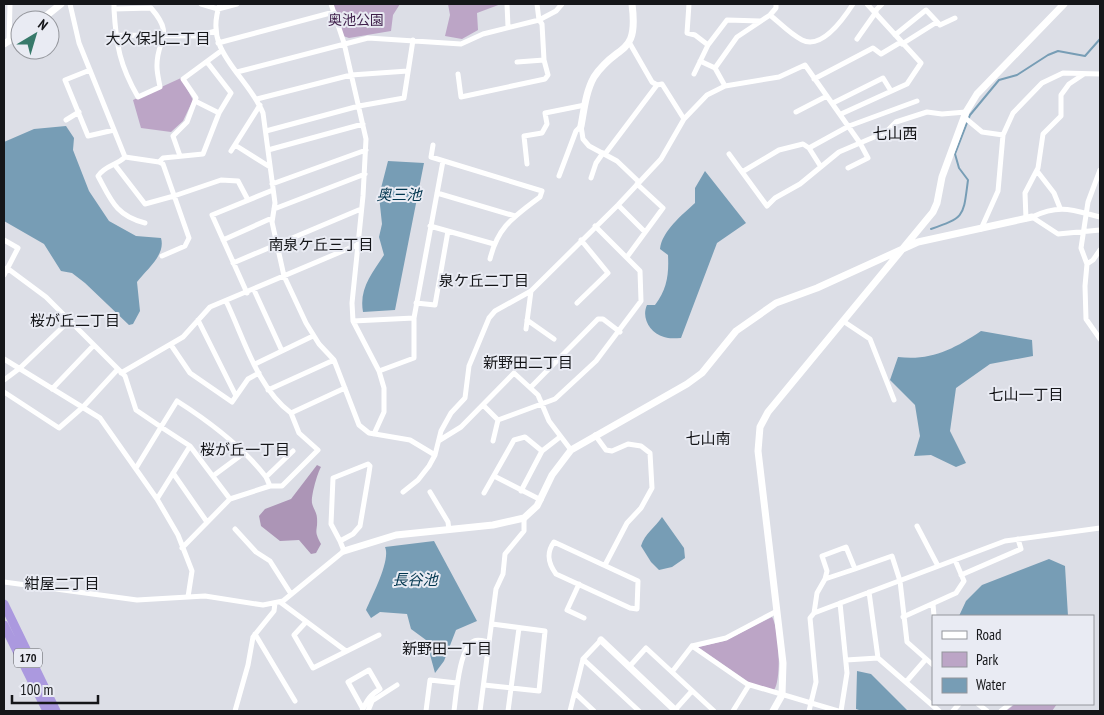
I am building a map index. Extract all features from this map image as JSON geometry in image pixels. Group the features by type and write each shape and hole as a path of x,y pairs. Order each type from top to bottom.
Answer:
{"highway":[{"name":"170","path":"4,604 56,711"},
{"name":"170","path":"4,625 47,711"}],"street":[{"path":"6,43 10,4"},
{"path":"70,4 79,43 125,157"},
{"path":"201,4 219,6 237,4"},
{"path":"331,4 344,43 363,124 366,150 352,296 353,321 379,371 385,400 384,412 374,434"},
{"path":"507,4 508,27"},
{"path":"458,74 461,97 545,79 548,75 544,60 542,24 539,20 536,4"},
{"path":"236,72 368,38 461,44 483,34 539,20 556,12 562,4"},
{"path":"627,257 663,208 617,161 583,140 581,126 589,89 596,74 629,42 635,28 632,4"},
{"path":"689,4 687,33 695,35 708,45"},
{"path":"715,68 737,37 770,15 776,8 776,4"},
{"path":"770,15 800,39 813,41 835,29 853,4"},
{"path":"841,114 907,84 921,63 867,4"},
{"path":"857,39 882,4"},
{"path":"773,711 782,695 783,663 758,451 760,427 768,412 933,212 942,177 965,115 977,94 1064,4"},
{"path":"114,6 151,8 163,22 164,36 156,66 160,87 138,97 120,63 116,35 114,6"},
{"path":"219,6 216,31 221,51 258,102 266,131 273,187 274,208 272,218 284,276 313,336 334,360 359,425 366,431 374,434 410,440 435,455"},
{"path":"895,34 926,10 940,26 955,18"},
{"path":"218,43 334,12"},
{"path":"694,74 708,45 727,20 761,21"},
{"path":"814,79 873,48 881,54 937,22"},
{"path":"116,35 196,36 216,31"},
{"path":"266,131 359,106 404,98 412,40"},
{"path":"629,42 652,82 657,85 662,84 684,119"},
{"path":"180,156 173,136 187,122 196,98 183,79 221,51"},
{"path":"517,62 544,60"},
{"path":"700,61 715,68 725,86"},
{"path":"159,162 163,158 202,154 219,113 231,93 207,62"},
{"path":"403,492 418,480 435,455 440,440 440,430 465,398 469,366 489,318 496,311 531,291 595,226 618,206 661,159 684,119 707,95 725,86 779,77 805,65 850,126 868,158 848,168"},
{"path":"90,70 65,80 88,136 114,130"},
{"path":"231,151 258,102 351,75 408,71"},
{"path":"981,229 998,191 1003,135 1013,113 1042,83 1063,73 1100,74"},
{"path":"1029,218 1025,193 1037,171 1044,134 1061,116 1061,95 1069,84 1084,73"},
{"path":"833,103 883,78 890,91"},
{"path":"591,178 596,163 657,85"},
{"path":"796,112 827,96"},
{"path":"195,101 219,113"},
{"path":"809,148 850,126 918,101"},
{"path":"527,164 524,136 542,133 547,124 546,113 585,105"},
{"path":"66,120 79,112"},
{"path":"729,154 766,206 839,152 886,132 896,122 927,112 965,115 982,132 1003,135"},
{"path":"268,150 363,124"},
{"path":"559,176 576,131 581,126"},
{"path":"742,172 779,150 803,144 809,148 821,167"},
{"path":"235,145 270,166"},
{"path":"433,145 431,157 542,190 540,197 506,222 494,244 490,259"},
{"path":"247,293 212,215 273,187 366,150"},
{"path":"144,223 130,220 120,212 112,202 98,176 102,170 115,165 125,157 163,164 189,238 185,246 162,256"},
{"path":"379,371 414,358 416,303 443,161"},
{"path":"115,165 145,204 222,180 238,181 248,200"},
{"path":"1100,170 1086,214 1081,248 1087,264 1085,286 1086,319 1100,339"},
{"path":"1037,171 1054,193 1060,208"},
{"path":"274,208 365,174"},
{"path":"437,193 515,216"},
{"path":"618,206 645,232"},
{"path":"4,582 137,600 188,597 224,598 263,605 278,603 292,594 344,550 396,535 449,530 524,518 532,512 552,475 571,450 687,384 702,373 736,331 776,303 818,288 918,242 1029,218 1044,211 1060,208 1100,217"},
{"path":"233,262 361,209"},
{"path":"223,240 272,218"},
{"path":"1029,218 1058,234 1100,230"},
{"path":"430,226 494,244"},
{"path":"498,420 542,404 565,392 620,332 641,301 640,271 595,226"},
{"path":"416,303 435,305 448,231"},
{"path":"4,240 18,248 4,275"},
{"path":"577,303 608,273 581,240"},
{"path":"4,392 59,428 119,371 183,337 210,307 358,245"},
{"path":"1087,264 1093,260 1100,250"},
{"path":"7,268 46,297 125,376 136,410 190,446 230,499"},
{"path":"254,290 282,351"},
{"path":"526,329 531,291"},
{"path":"182,548 230,499 270,486 282,486 318,450 299,433 292,413 268,390 226,300"},
{"path":"353,321 414,318"},
{"path":"531,387 598,319 604,319 620,332"},
{"path":"198,320 236,396"},
{"path":"527,320 554,339"},
{"path":"4,380 20,368 70,321"},
{"path":"843,321 870,339 894,400"},
{"path":"255,364 313,336"},
{"path":"52,389 94,345"},
{"path":"171,345 190,373 232,402 248,379 259,373"},
{"path":"4,359 100,418 157,499 178,535 192,572 188,597"},
{"path":"268,390 334,360"},
{"path":"440,440 461,427 514,373 531,387 542,404 549,420 571,450"},
{"path":"292,413 345,388"},
{"path":"136,468 177,401 205,419 244,453 266,477 270,486"},
{"path":"483,405 498,420"},
{"path":"493,441 498,420"},
{"path":"595,435 606,450 612,451 628,444 647,450 650,453 652,488 648,499 626,523 605,565"},
{"path":"484,493 514,440 525,437 542,451"},
{"path":"521,490 542,451 560,437"},
{"path":"157,499 190,446"},
{"path":"266,477 293,451"},
{"path":"213,476 244,453"},
{"path":"340,541 352,534 360,526 370,474 370,466 368,464 333,478 331,524 344,550"},
{"path":"173,473 207,522"},
{"path":"494,476 540,500"},
{"path":"430,492 448,522 449,530"},
{"path":"480,711 496,589 503,574 505,554 524,532 524,518"},
{"path":"917,526 938,566"},
{"path":"808,711 812,703 816,682 810,618 814,613 983,548 1018,539 1100,528"},
{"path":"236,529 256,552 270,561 292,594"},
{"path":"961,575 1021,549 1018,539"},
{"path":"554,542 638,581 637,609 630,608 580,584 556,574 549,565 549,549 554,542"},
{"path":"814,613 817,593 827,571 822,556 846,547 855,569"},
{"path":"825,579 892,556 900,581 906,642 932,664"},
{"path":"903,617 956,593 964,581 955,560"},
{"path":"580,584 567,610 584,618"},
{"path":"870,592 878,658 932,704"},
{"path":"692,646 748,685 840,711 846,687 846,660 840,602"},
{"path":"278,603 346,651"},
{"path":"238,710 255,634 274,611 278,603"},
{"path":"933,604 934,615"},
{"path":"672,672 692,646 726,638 777,611"},
{"path":"306,622 294,636 313,668 379,635"},
{"path":"484,685 539,691 545,631 492,624"},
{"path":"508,711 519,628"},
{"path":"255,634 295,701"},
{"path":"454,711 459,667 471,643 476,640 489,642"},
{"path":"570,711 584,659 601,640 675,711 692,691"},
{"path":"629,666 646,648 714,711"},
{"path":"846,660 878,658"},
{"path":"584,659 639,711"},
{"path":"906,682 926,659"},
{"path":"369,670 380,689 369,696 364,710 348,682 369,670"},
{"path":"426,711 430,680 457,683"},
{"path":"364,710 372,701 397,684"},
{"path":"733,711 748,685"},
{"path":"575,693 594,711"}],"green space":[{"name":"奥池公園","path":"333,4 400,4 393,15 391,31 349,38 343,36"},
{"path":"448,4 501,4 477,13 478,30 462,39 445,36 450,15"},
{"path":"181,78 193,100 183,121 171,132 141,128 133,100"},
{"path":"772,617 779,654 778,676 774,690 750,683 698,647 724,641"},
{"path":"1014,705 1056,705 1052,711 1006,711"}],"shaded area":[{"path":"317,465 321,467 312,495 312,503 317,516 316,533 321,544 316,553 311,554 299,540 280,541 261,526 259,516 265,509 291,499"}],"water":[{"path":"66,126 74,138 73,150 89,191 109,221 136,236 161,238 161,250 158,256 137,282 140,311 133,324 129,325 72,273 61,271 44,244 4,221 4,142 34,129"},
{"name":"奥三池","path":"388,161 424,163 395,310 363,312 364,289 384,255 379,237 382,224 379,196"},
{"path":"705,171 746,223 717,243 681,338 666,338 651,329 646,320 645,310 647,305 655,305 666,282 668,255 660,249 664,236 673,224 695,203 695,188"},
{"path":"981,331 1032,340 1033,356 990,364 956,388 950,431 966,463 956,467 931,455 914,456 920,436 915,405 890,380 898,357 921,357 942,352"},
{"path":"662,517 684,548 685,558 672,567 659,570 651,562 641,546"},
{"name":"長谷池","path":"434,541 477,621 456,630 444,661 435,673 426,640 411,629 407,614 380,612 371,618 366,610 383,569 386,553 385,547"},
{"path":"1049,559 1065,566 1068,615 959,615 966,601 982,585"},
{"path":"857,671 871,674 908,711 862,711 856,709"}],"waterway":[{"path":"931,229 951,221 961,214 968,180 959,168 955,154 970,115 999,80 1017,75 1048,55 1058,51 1085,56 1100,39"}],"district":[{"name":"大久保北二丁目","path":"158,39"},
{"name":"七山西","path":"895,134"},
{"name":"南泉ケ丘三丁目","path":"321,245"},
{"name":"泉ケ丘二丁目","path":"484,281"},
{"name":"桜が丘二丁目","path":"75,321"},
{"name":"新野田二丁目","path":"528,363"},
{"name":"七山一丁目","path":"1026,395"},
{"name":"七山南","path":"708,439"},
{"name":"桜が丘一丁目","path":"245,450"},
{"name":"紺屋二丁目","path":"62,584"},
{"name":"新野田一丁目","path":"447,649"}]}
